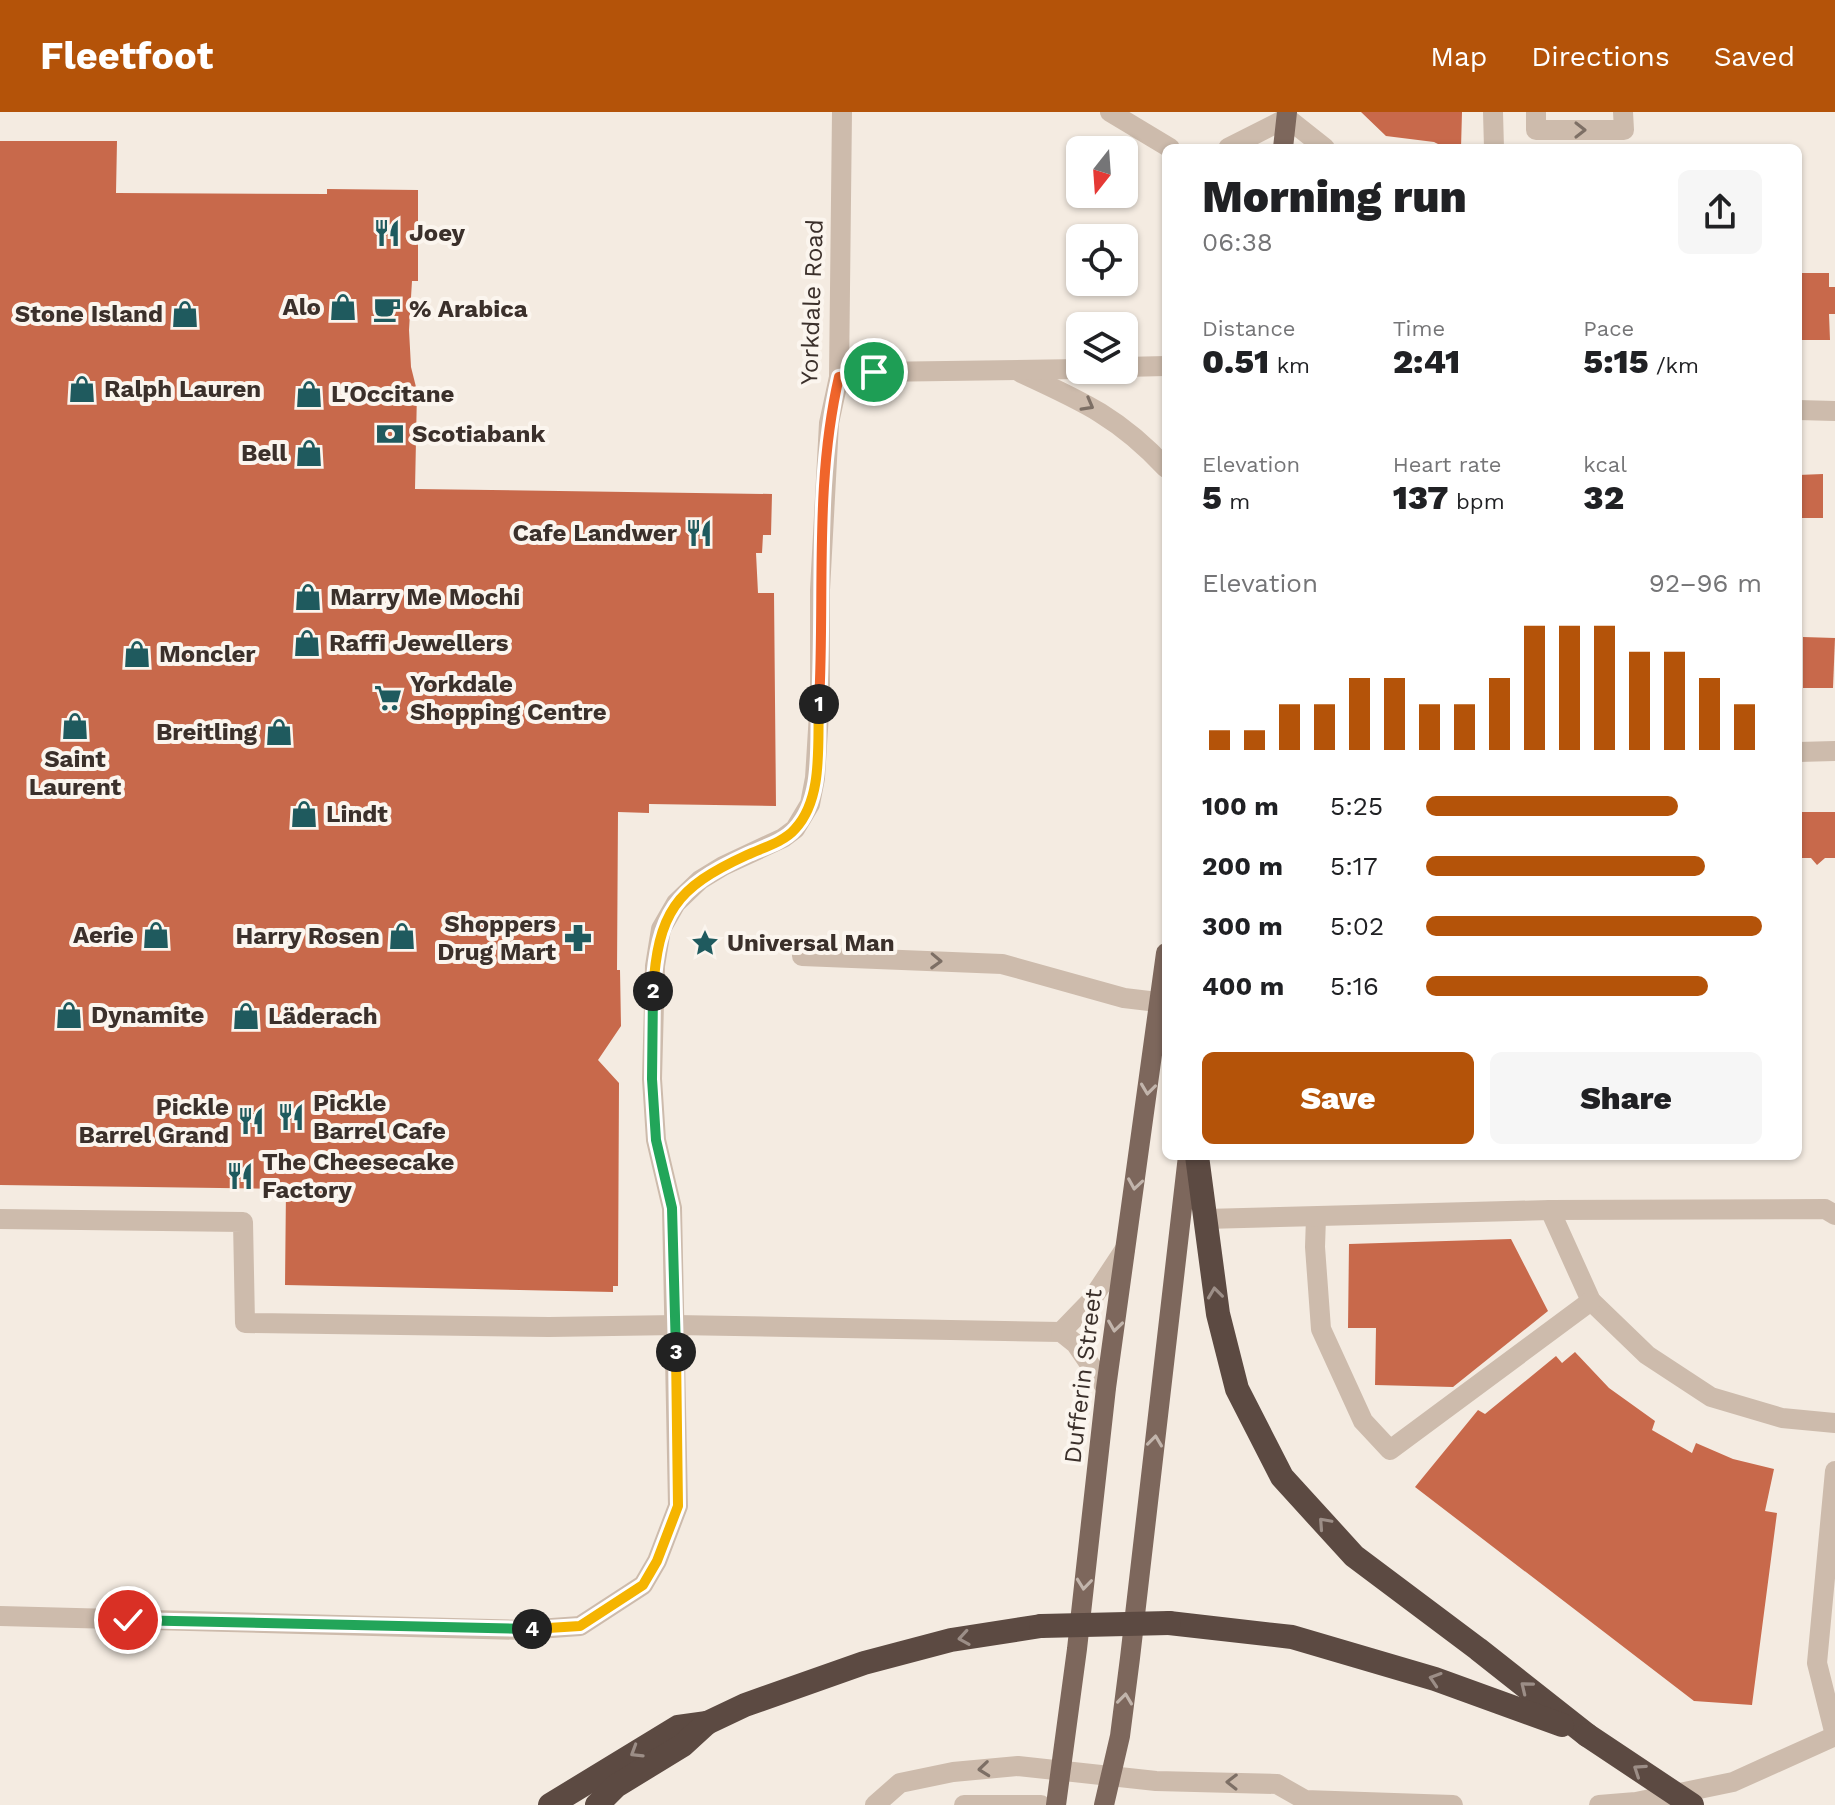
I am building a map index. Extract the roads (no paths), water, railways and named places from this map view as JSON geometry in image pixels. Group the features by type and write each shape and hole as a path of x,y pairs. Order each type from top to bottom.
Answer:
{"highway":[{"path":"1198,1160 1218,1314 1237,1389 1282,1477 1354,1556 1587,1735 1692,1805"},
{"path":"550,1805 678,1727 707,1723 768,1696 864,1663 951,1640 1041,1626 1169,1623 1227,1628 1305,1641 1506,1703 1587,1735"},
{"path":"597,1805 616,1786 683,1745 707,1723"}],"main road":[{"path":"1283,144 1287,115"},
{"name":"Dufferin Street","path":"1056,1805 1106,1388 1162,1009"},
{"path":"1104,1805 1120,1736 1188,1160"}],"street":[{"name":"Yorkdale Road","path":"0,1616 524,1630 580,1626 643,1585 657,1561 678,1506 672,1208 656,1140 652,1079 653,991 661,929 676,903 700,880 723,866 783,838 795,829 810,804 815,778 820,693 820,590 829,423 839,377 842,112"},
{"path":"1110,112 1163,144"},
{"path":"1493,112 1494,144"},
{"path":"1536,112 1536,130 1624,130 1623,112"},
{"path":"1235,144 1287,115 1320,144"},
{"path":"1138,367 1162,366"},
{"path":"839,377 874,372 1066,370"},
{"path":"1017,372 1090,404 1139,438 1162,464"},
{"path":"1802,410 1835,411"},
{"path":"1802,752 1835,751"},
{"path":"802,956 1002,964 1124,998 1162,1003"},
{"path":"1205,1219 1550,1210 1825,1209 1835,1215"},
{"path":"1550,1210 1591,1301 1647,1355 1711,1397 1782,1418 1835,1423"},
{"path":"1316,1217 1321,1329 1363,1421 1390,1450 1591,1301"},
{"path":"0,1219 243,1222 245,1323 549,1327 676,1325 1061,1332 1076,1344 1106,1388"},
{"path":"1061,1332 1090,1302 1125,1249"},
{"path":"1599,1805 1636,1802 1733,1782 1835,1736 1817,1663 1835,1471"},
{"path":"875,1805 900,1783 953,1772 1018,1766 1156,1781 1277,1784 1301,1802 1453,1805"},
{"path":"964,1805 1041,1805"}],"place":[{"name":"Joey","path":"387,233"},
{"name":"Alo","path":"343,307"},
{"name":"% Arabica","path":"387,309"},
{"name":"Stone Island","path":"185,314"},
{"name":"Ralph Lauren","path":"82,389"},
{"name":"L'Occitane","path":"309,394"},
{"name":"Scotiabank","path":"390,434"},
{"name":"Bell","path":"309,453"},
{"name":"Cafe Landwer","path":"699,533"},
{"name":"Marry Me Mochi","path":"308,597"},
{"name":"Raffi Jewellers","path":"307,643"},
{"name":"Moncler","path":"137,654"},
{"name":"Yorkdale Shopping Centre","path":"388,698"},
{"name":"Saint Laurent","path":"75,726"},
{"name":"Breitling","path":"279,732"},
{"name":"Lindt","path":"304,814"},
{"name":"Aerie","path":"156,935"},
{"name":"Harry Rosen","path":"402,936"},
{"name":"Shoppers Drug Mart","path":"578,938"},
{"name":"Universal Man","path":"705,943"},
{"name":"Dynamite","path":"69,1015"},
{"name":"Läderach","path":"246,1016"},
{"name":"Pickle Barrel Cafe","path":"291,1117"},
{"name":"Pickle Barrel Grand","path":"251,1121"},
{"name":"The Cheesecake Factory","path":"240,1176"}]}
